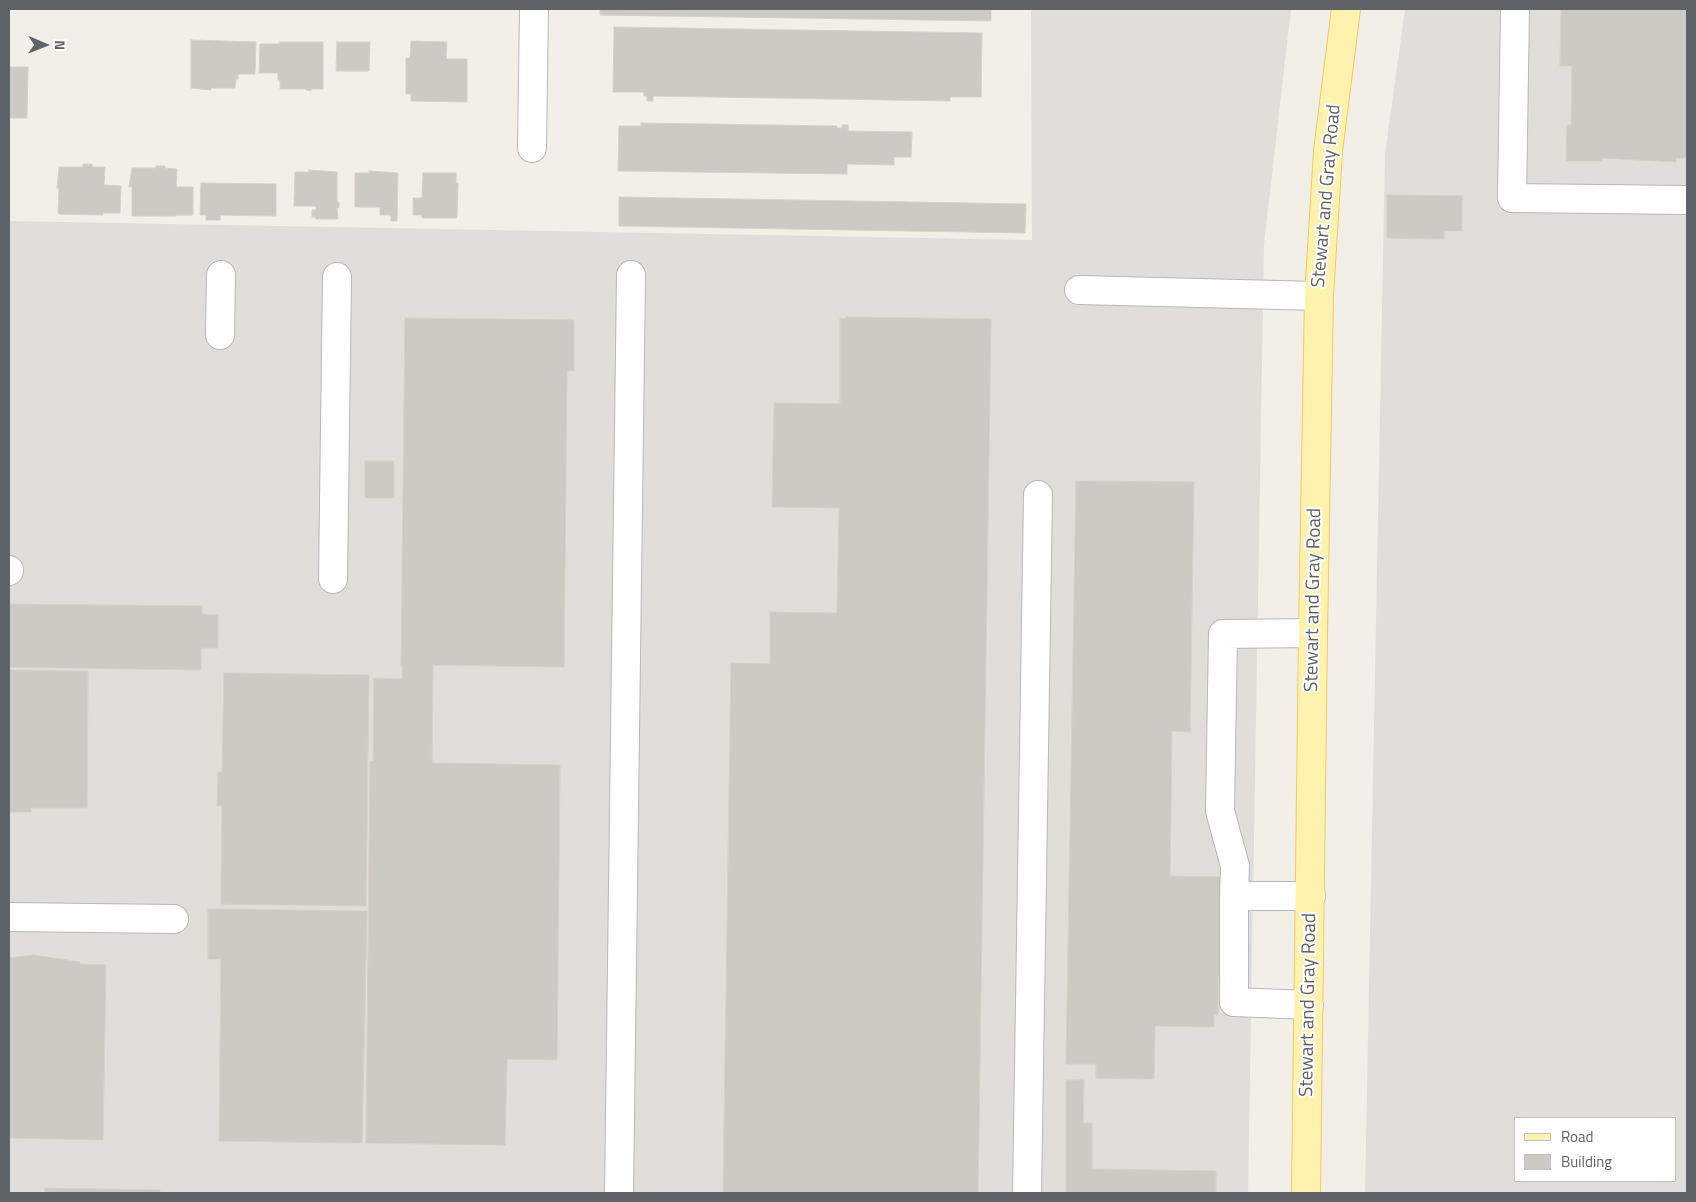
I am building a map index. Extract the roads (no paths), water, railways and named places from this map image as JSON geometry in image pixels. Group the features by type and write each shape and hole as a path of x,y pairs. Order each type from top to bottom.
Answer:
{"main road":[{"name":"Stewart and Gray Road","path":"1306,1193 1319,296 1328,151 1346,9"}],"street":[{"path":"532,148 534,9"},
{"path":"1515,9 1512,198 1687,200"},
{"path":"220,335 221,275"},
{"path":"619,1193 630,275"},
{"path":"333,579 337,277"},
{"path":"1079,290 1319,296"},
{"path":"1027,1193 1038,495"},
{"path":"1309,1005 1234,1002 1235,866 1220,811 1223,634 1313,633"},
{"path":"1234,896 1311,896"},
{"path":"9,917 174,920"}]}
